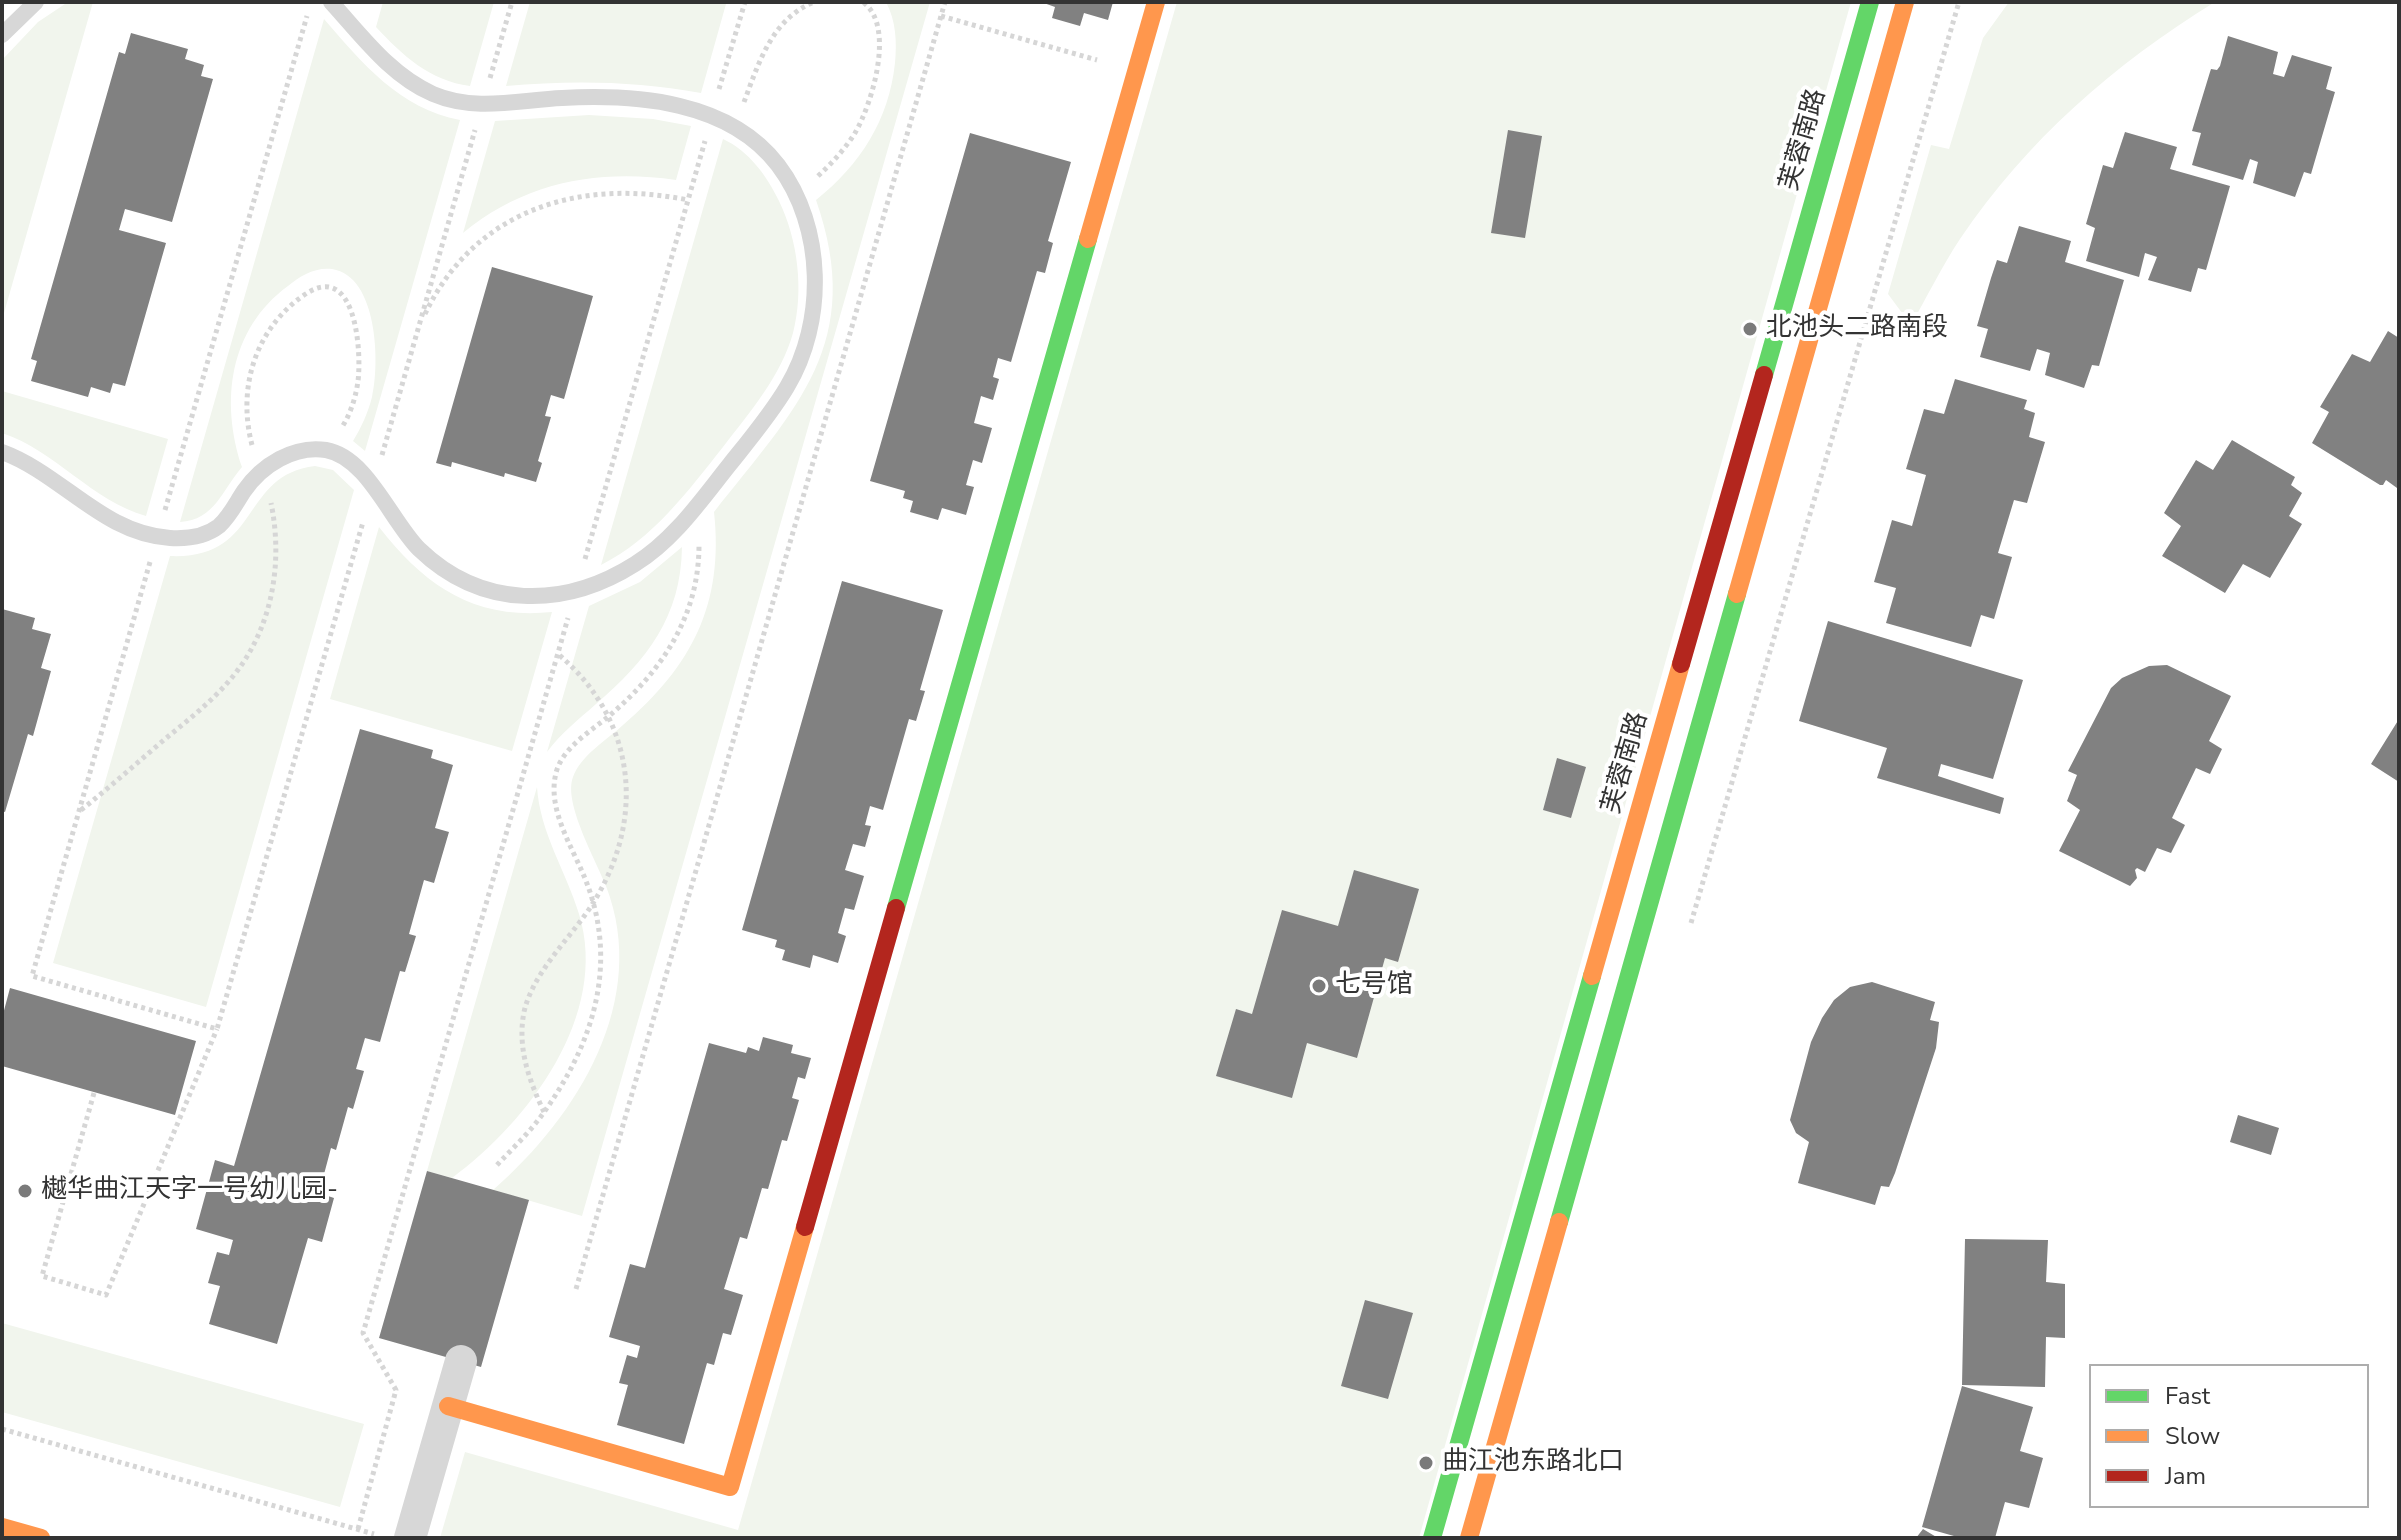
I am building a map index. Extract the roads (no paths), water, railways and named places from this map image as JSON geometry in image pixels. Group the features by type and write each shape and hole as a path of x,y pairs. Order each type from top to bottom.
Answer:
{"main road":[{"path":"448,1406 730,1487 1156,2"},
{"name":"芙蓉南路","path":"1432,1538 1870,2"},
{"path":"1469,1538 1905,2"},
{"path":"2,1527 41,1538"}],"street":[{"path":"395,1536 448,1406 461,1361"}],"lane":[{"path":"2,35 36,2"},
{"path":"2,452 41,471 113,522 139,533 194,538 216,529 257,475 275,461 296,452 318,449 337,452 350,461 373,487 416,545 459,580 492,592 526,596 576,591 596,585 638,563 696,508 780,399 797,370 809,339 815,278 811,246 795,193 761,145 737,126 675,105 594,98 482,104 449,100 404,77 387,64 331,2"}],"place":[{"name":"北池头二路南段","path":"1750,329"},
{"name":"七号馆","path":"1319,986"},
{"name":"樾华曲江天字一号幼儿园-","path":"25,1191"},
{"name":"曲江池东路北口","path":"1426,1463"}]}
